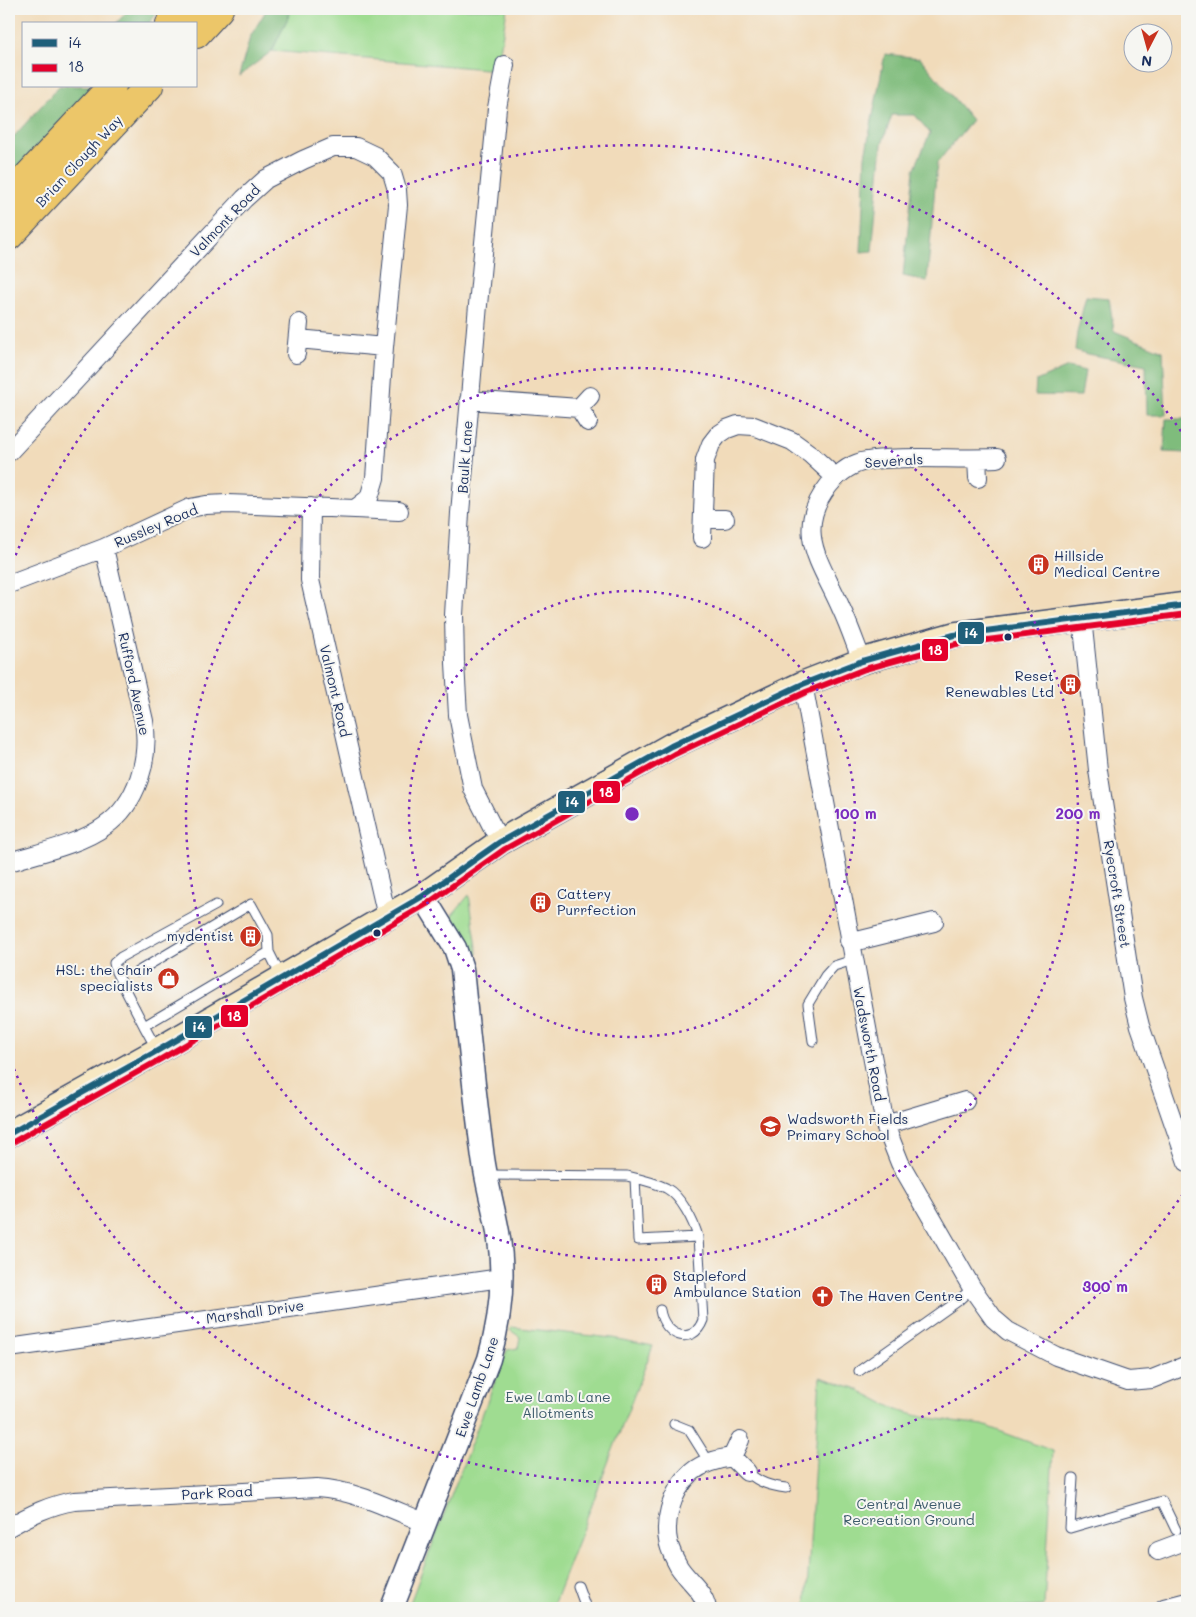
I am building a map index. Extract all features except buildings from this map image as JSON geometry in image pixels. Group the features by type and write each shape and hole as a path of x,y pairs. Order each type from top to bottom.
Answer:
{"highway":[{"path":"172,22 183,9"},
{"path":"198,32 219,9"},
{"name":"Brian Clough Way","path":"9,196 110,88"},
{"name":"Brian Clough Way","path":"9,236 147,88"}],"main road":[{"path":"9,1134 157,1051 423,896 500,842 671,746 803,684 862,661 954,635 1187,605"}],"street":[{"name":"Baulk Lane","path":"500,842 473,789 458,715 454,614 469,400 498,108 505,65"},
{"name":"Valmont Road","path":"9,452 244,199 266,179 333,147 356,147 375,156 392,172 397,190 398,205 384,347 375,478 369,498 355,509"},
{"path":"298,339 384,347"},
{"path":"469,400 586,409"},
{"path":"702,538 705,460 718,435 727,429 738,425 754,426 792,441 810,454 835,477"},
{"name":"Severals","path":"862,661 841,607 820,567 814,550 811,533 813,516 820,499 835,477 850,467 865,461 892,458 997,458"},
{"path":"977,459 978,478"},
{"name":"Russley Road","path":"9,584 104,548 190,508 227,504 311,507"},
{"path":"311,507 399,511"},
{"name":"Valmont Road","path":"311,507 310,580 387,917"},
{"path":"703,519 725,519"},
{"name":"Rufford Avenue","path":"9,862 80,840 106,826 125,806 142,771 146,750 144,721 104,548"},
{"name":"Ryecroft Street","path":"1082,618 1098,770 1133,998 1140,1026 1187,1162"},
{"name":"Wadsworth Road","path":"803,684 884,1125 900,1162 972,1288 994,1319 1008,1331 1056,1356 1128,1381 1152,1379 1187,1365"},
{"name":"Ewe Lamb Lane","path":"392,1608 471,1407 493,1345 501,1303 498,1232 485,1175 462,970 455,948 423,896"},
{"path":"850,941 857,941 934,922"},
{"path":"884,1125 965,1101"},
{"name":"Marshall Drive","path":"9,1348 501,1278"},
{"path":"732,1457 740,1440"},
{"path":"707,1608 704,1598 679,1567 671,1550 666,1529 668,1515 681,1484 693,1472 709,1462 732,1457"},
{"path":"732,1457 747,1472"},
{"name":"Park Road","path":"9,1527 50,1506 74,1501 317,1488 349,1493 426,1523"},
{"path":"1158,1551 1182,1541"},
{"path":"1164,1608 1187,1602"}],"lane":[{"path":"137,972 251,904 268,935 269,952 282,978"},
{"path":"157,1051 116,972 114,963 121,957 216,905"},
{"path":"144,1026 269,952"},
{"path":"813,1041 808,1004 825,976 834,966 853,960"},
{"path":"485,1175 627,1176 667,1188 695,1224 698,1237 703,1320 700,1329 688,1335 675,1334 664,1323 660,1310"},
{"path":"635,1178 638,1240 698,1237"},
{"path":"858,1371 958,1301 972,1288"},
{"path":"674,1424 689,1430 709,1462"},
{"path":"747,1472 758,1481 771,1486 786,1488"},
{"path":"1073,1478 1070,1528 1162,1501 1182,1541"},
{"path":"578,1586 586,1608"}],"green space":[{"path":"129,9 161,9 150,22 118,22"},
{"path":"267,9 292,9 272,51 239,76 250,37"},
{"path":"292,9 507,9 498,70 272,51"},
{"path":"885,54 920,58 972,120 937,163 927,281 903,276 914,170 930,133 915,115 892,115 882,144 872,251 861,252 865,156"},
{"path":"57,88 92,88 9,180 9,142"},
{"path":"1086,296 1109,298 1114,331 1163,351 1166,415 1147,415 1146,365 1075,350"},
{"path":"1068,367 1085,371 1081,396 1035,395 1036,381"},
{"path":"1166,419 1187,419 1187,453 1164,452"},
{"path":"469,895 478,954 470,955 452,915"},
{"name":"Ewe Lamb Lane Allotments","path":"511,1327 612,1338 653,1346 552,1608 408,1608 507,1350 518,1348 520,1337 510,1330"},
{"name":"Central Avenue Recreation Ground","path":"820,1377 855,1388 897,1410 922,1417 983,1425 1053,1451 1044,1606 1005,1608 806,1608"}],"transit line":[{"name":"i4","path":"9,1134 157,1051 423,896 500,842 671,746 803,684 862,661 954,635 1187,605"},
{"name":"18","path":"13,1142 161,1059 427,904 505,849 675,754 806,692 865,669 956,644 1187,614"}],"place":[{"name":"Hillside Medical Centre","path":"1038,564"},
{"name":"Reset Renewables Ltd","path":"1070,684"},
{"name":"Cattery Purrfection","path":"541,902"},
{"name":"mydentist","path":"250,936"},
{"name":"HSL: the chair specialists","path":"169,978"},
{"name":"Wadsworth Fields Primary School","path":"771,1127"},
{"name":"Stapleford Ambulance Station","path":"657,1284"},
{"name":"The Haven Centre","path":"823,1296"}]}
